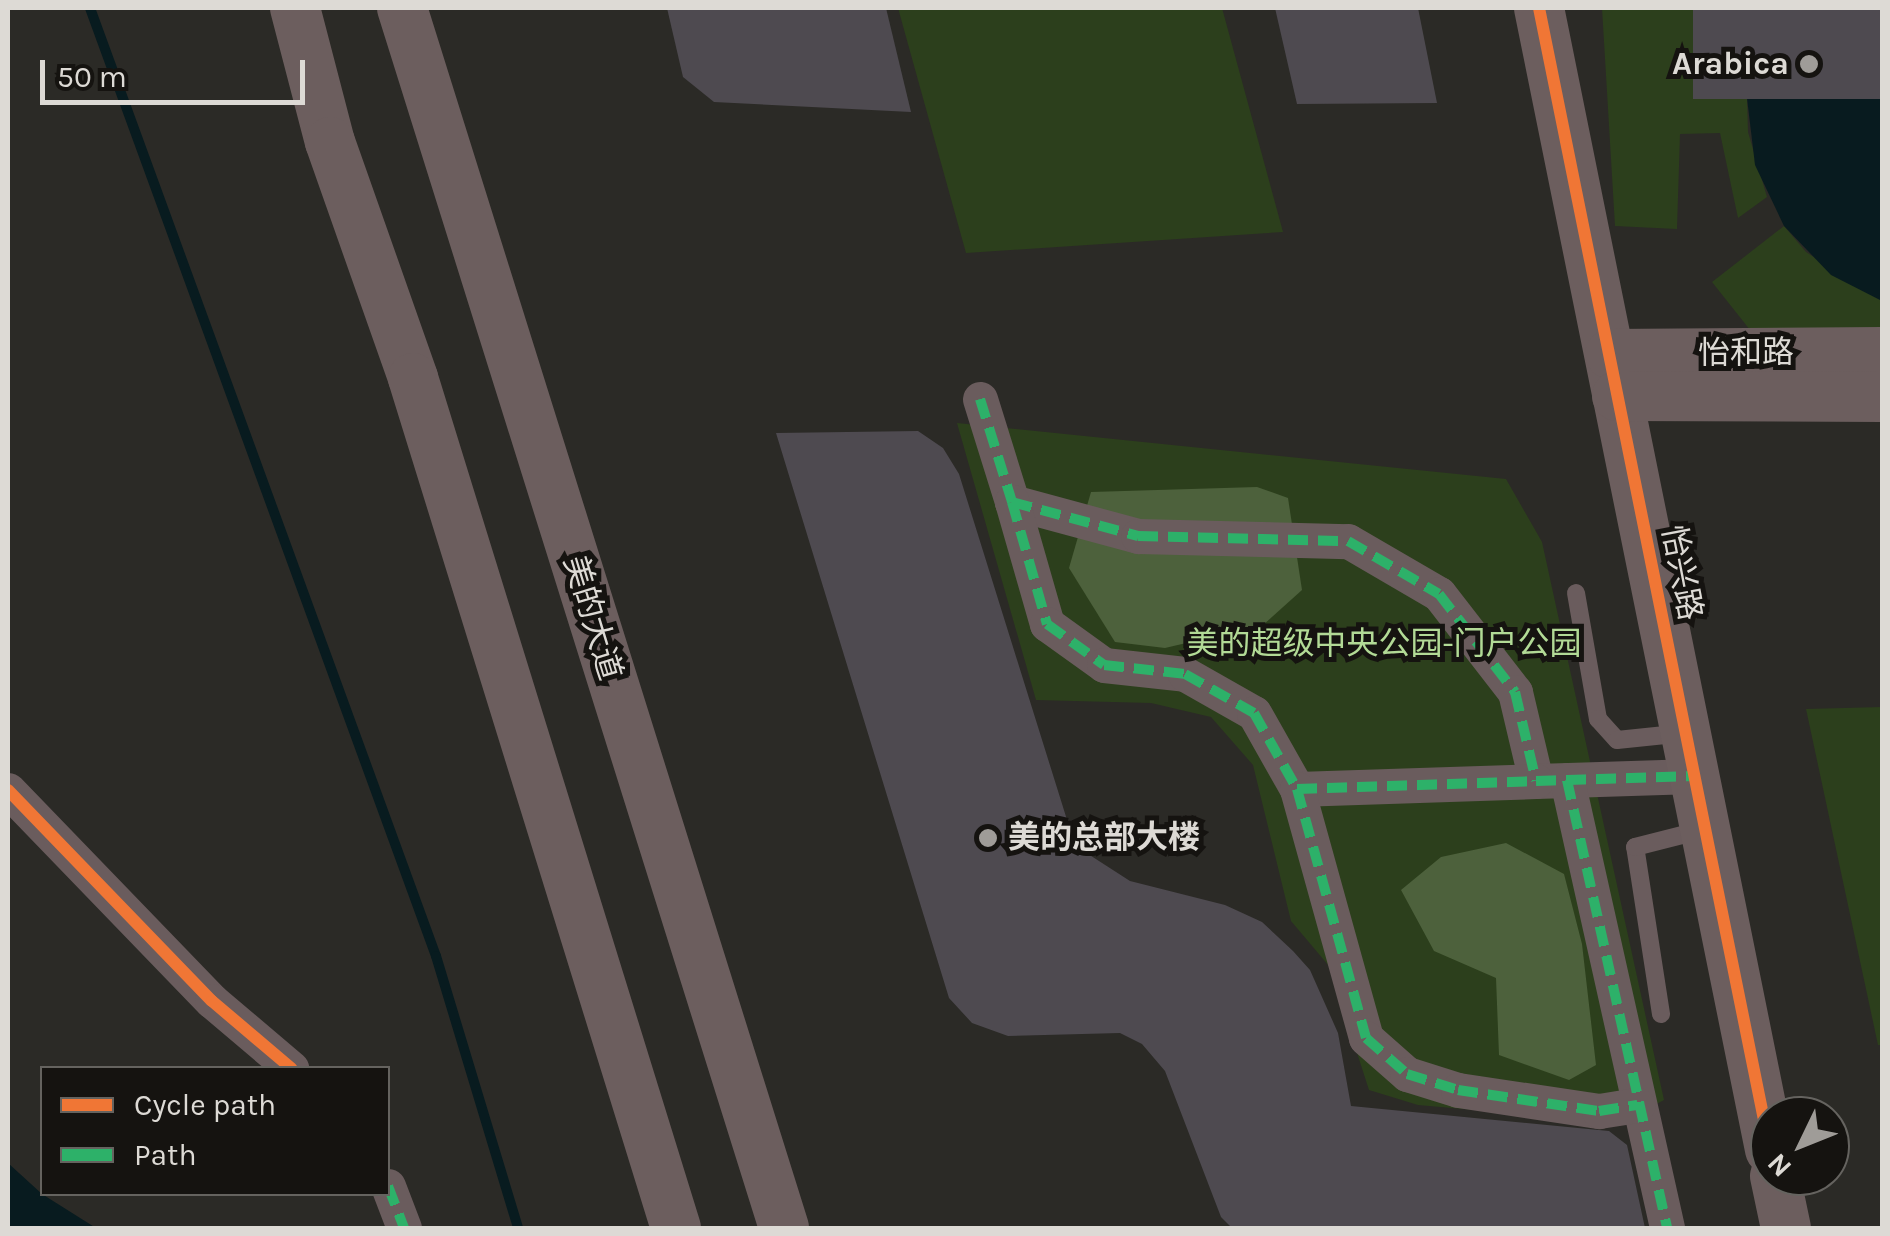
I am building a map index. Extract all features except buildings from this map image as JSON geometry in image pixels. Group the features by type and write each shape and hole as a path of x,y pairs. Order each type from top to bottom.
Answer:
{"main road":[{"path":"277,8 330,142 413,378 676,1228"},
{"path":"295,8 330,142"},
{"name":"美的大道","path":"402,8 439,113 784,1228"},
{"path":"416,8 439,113"},
{"name":"怡兴路","path":"1538,8 1759,1096"},
{"name":"怡和路","path":"1614,375 1882,352"},
{"name":"怡和路","path":"1614,375 1882,397"},
{"path":"1779,1196 1786,1228"}],"street":[{"path":"980,399 1047,624 1104,665 1185,674 1254,713 1297,790 1366,1038 1407,1074 1458,1090 1599,1110 1638,1105"},
{"path":"1012,502 1138,536 1348,541 1440,594 1515,692 1552,780 1667,1228"},
{"path":"1297,790 1552,780 1690,754"},
{"path":"8,790 212,1001 289,1066"},
{"path":"390,1191 404,1228"}],"lane":[{"path":"1576,593 1598,719 1617,740 1690,754"},
{"path":"1661,1014 1635,847 1705,829"}],"green space":[{"path":"898,8 1222,8 1283,232 966,253"},
{"path":"1602,8 1693,8 1693,98 1747,98 1748,132 1767,197 1738,218 1720,133 1680,134 1677,229 1615,226"},
{"path":"1784,226 1806,252 1882,301 1882,341 1758,340 1712,282"},
{"name":"美的超级中央公园-门户公园","path":"957,423 1506,479 1542,542 1664,1100 1621,1123 1418,1105 1369,1090 1329,966 1291,921 1253,765 1211,717 1151,703 1036,700"},
{"path":"1257,487 1288,498 1302,590 1263,625 1165,648 1115,642 1069,568 1091,492"},
{"path":"1882,707 1882,1045 1878,1045 1806,709"},
{"path":"1506,843 1564,874 1582,944 1596,1065 1569,1080 1499,1055 1496,978 1434,951 1401,890 1441,857"}],"shaded area":[{"path":"1747,98 1882,99 1882,301 1831,275 1784,226 1755,165"},
{"path":"8,1163 40,1196 96,1228 8,1228"}],"waterway":[{"path":"90,8 436,956 518,1228"}],"marked path":[{"path":"980,399 1012,502 1138,536 1348,541 1439,594 1515,692 1536,781 1694,776"},
{"path":"1012,502 1047,624 1104,665 1185,674 1254,713 1297,789 1536,781"},
{"path":"1567,780 1667,1228"},
{"path":"1297,789 1366,1038 1407,1074 1458,1090 1599,1111 1638,1105"},
{"path":"390,1191 404,1228"}],"cycle path":[{"path":"1539,8 1759,1096"},
{"path":"8,790 212,1001 289,1066"}],"place":[{"name":"Arabica","path":"1809,64"},
{"name":"美的总部大楼","path":"988,838"}]}
